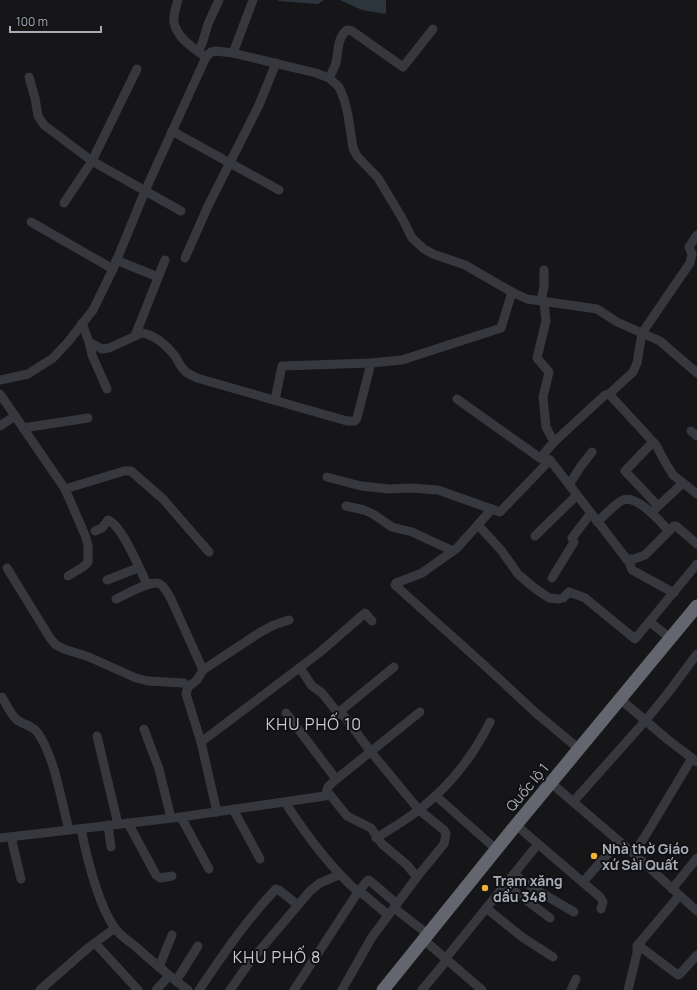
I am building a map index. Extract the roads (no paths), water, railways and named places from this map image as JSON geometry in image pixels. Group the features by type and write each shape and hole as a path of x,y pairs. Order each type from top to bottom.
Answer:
{"highway":[{"name":"Quốc lộ 1","path":"386,989 516,825 697,606"}],"street":[{"path":"178,0 174,14 176,30 185,41 206,57"},
{"path":"198,51 219,0"},
{"path":"233,53 253,0"},
{"path":"329,78 335,66 342,33 347,30 352,31 403,67 433,30"},
{"path":"0,380 28,374 53,358 68,342 93,310 206,57 211,52 216,51 233,53 316,73 329,78 339,86 348,115 353,148 357,156 378,178 412,238 428,251 465,265 527,299 597,309 617,322 660,341 697,373"},
{"path":"185,258 208,206 259,106 276,63"},
{"path":"64,204 92,161 137,69"},
{"path":"29,77 38,116 44,125 92,161 181,211"},
{"path":"172,131 279,190"},
{"path":"31,222 114,264 158,277"},
{"path":"540,458 554,442 597,402 609,394 633,372 637,362 642,334 695,254 689,247 697,235"},
{"path":"135,336 165,260"},
{"path":"544,270 542,302 546,321 537,358 549,372 543,397 546,426 554,442"},
{"path":"274,400 282,366 402,360 500,328 512,292"},
{"path":"82,323 92,355 107,389"},
{"path":"89,342 102,349 109,348 142,333 148,334 157,339 175,357 179,365 186,372 197,378 347,422 355,421 358,418 371,362"},
{"path":"0,394 65,489 85,535 88,562 83,567 68,576"},
{"path":"609,394 653,442 673,475 697,494"},
{"path":"457,399 540,458 550,460 626,559 632,570 674,593"},
{"path":"0,426 15,416"},
{"path":"23,428 88,418"},
{"path":"653,442 625,471 658,506"},
{"path":"569,485 592,452"},
{"path":"327,478 361,486 389,489 410,488 438,490 500,512 550,460"},
{"path":"65,489 124,471 131,471 163,499 209,552"},
{"path":"651,513 683,483"},
{"path":"535,536 577,495"},
{"path":"641,504 649,497"},
{"path":"598,522 622,500 631,498 641,504 669,531"},
{"path":"346,506 364,510 373,514 392,527 412,532 453,551"},
{"path":"492,509 453,551 422,573 396,583 396,586 536,713 579,749"},
{"path":"552,578 574,542 572,538 591,514"},
{"path":"96,531 102,528 108,520 113,523 124,538 147,584"},
{"path":"478,525 508,558 518,574 533,587 547,596 559,599 563,598 569,592 581,595 636,639 697,564"},
{"path":"626,559 634,559 645,555 676,526 697,544"},
{"path":"7,568 50,638 56,645 89,657 136,678 148,681 184,683 188,687"},
{"path":"107,580 138,568"},
{"path":"116,599 153,582 158,583 165,588 203,670"},
{"path":"201,742 319,653 364,613 372,621"},
{"path":"217,812 201,742 186,694 188,687 197,680 203,670 258,633 289,620"},
{"path":"650,622 670,638"},
{"path":"573,802 646,720 697,654"},
{"path":"338,714 394,667"},
{"path":"300,668 312,686 322,693 338,714 344,716 371,752 419,810 444,830 446,834 444,844 417,876 372,937 342,990"},
{"path":"2,697 15,718 31,726 37,732 46,747 69,830"},
{"path":"620,699 694,760 644,838 632,853"},
{"path":"0,838 181,817 325,796 328,787 336,779 420,712"},
{"path":"286,713 336,779"},
{"path":"376,838 419,810 436,796 470,757 482,739 490,722"},
{"path":"144,729 159,769 170,818"},
{"path":"97,736 118,824"},
{"path":"551,783 619,841 697,911"},
{"path":"327,791 347,816 370,828 376,838 389,851 407,865 417,876"},
{"path":"436,796 497,850"},
{"path":"285,802 308,837 339,875 360,892 393,909"},
{"path":"233,809 260,859"},
{"path":"181,817 209,869"},
{"path":"128,823 156,875 160,878 172,876"},
{"path":"108,825 111,847"},
{"path":"516,825 602,900 603,902 601,909"},
{"path":"81,829 90,866 107,915 114,928 158,967 188,990"},
{"path":"11,837 21,879"},
{"path":"583,882 619,841"},
{"path":"428,988 447,959 538,844"},
{"path":"628,990 638,945 697,858"},
{"path":"514,874 533,888 574,912"},
{"path":"230,990 249,963 310,891 320,883 339,875"},
{"path":"294,990 369,880 393,909 427,938 447,959 482,990"},
{"path":"505,884 550,918"},
{"path":"199,990 235,936 257,908 276,889 298,905"},
{"path":"486,908 522,937 553,958"},
{"path":"40,990 114,928"},
{"path":"158,967 172,935"},
{"path":"95,943 138,990"},
{"path":"638,945 678,975 697,955"},
{"path":"156,990 173,978 198,946"},
{"path":"571,990 576,979"}],"place":[{"name":"Nhà thờ Giáo xứ Sài Quất","path":"594,856"},
{"name":"Trạm xăng dầu 348","path":"485,888"}],"district":[{"name":"KHU PHỐ 10","path":"314,724"},
{"name":"KHU PHỐ 8","path":"277,957"}]}
